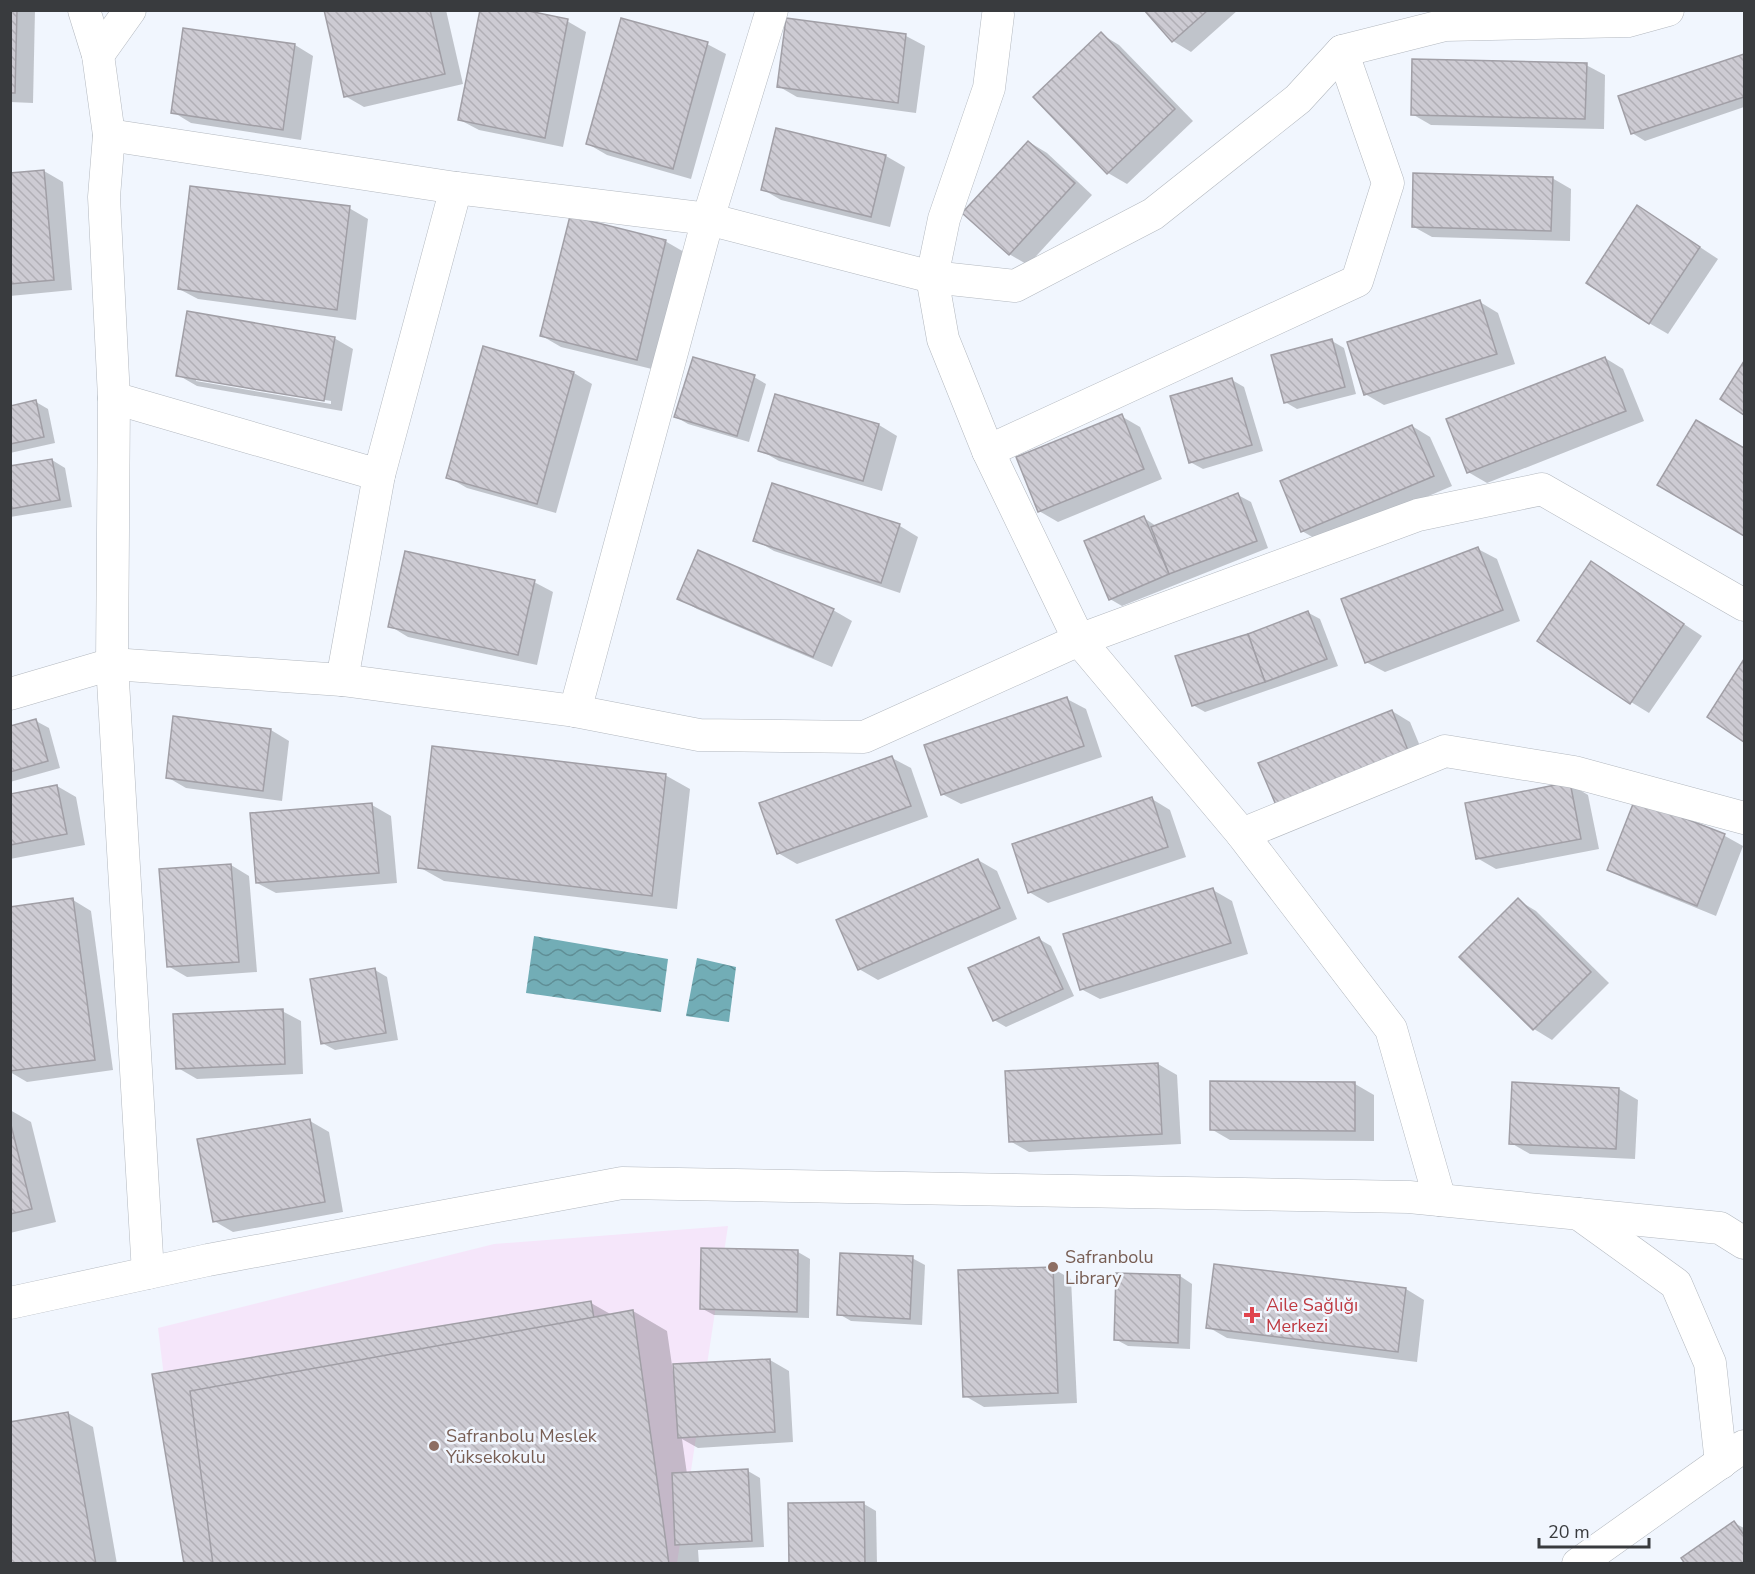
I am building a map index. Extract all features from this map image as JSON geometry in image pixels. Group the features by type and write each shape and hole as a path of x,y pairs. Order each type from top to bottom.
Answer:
{"street":[{"path":"84,10 98,55 109,135 104,197 114,398 112,664 148,1273"},
{"path":"98,55 130,10"},
{"path":"575,711 708,219 772,10"},
{"path":"109,135 456,188 708,219 933,277 1015,286 1153,214 1298,99 1342,51 1445,25 1628,21 1668,10"},
{"path":"993,12 989,88 944,219 933,277 943,339 988,451 1079,640 1242,834 1390,1029 1440,1200"},
{"path":"988,451 1358,281 1388,183 1342,51"},
{"path":"342,680 379,475 456,188"},
{"path":"114,398 379,475"},
{"path":"10,693 112,664 342,680 575,711 699,735 864,737 1079,640 1419,515 1542,489 1744,605"},
{"path":"1242,834 1445,751 1574,772 1744,818"},
{"path":"10,1304 148,1273 622,1183 1409,1197 1720,1228 1744,1243"},
{"path":"1578,1214 1676,1284 1710,1363 1732,1455 1578,1563"},
{"path":"10,1323 75,1289"}],"shaded area":[{"name":"Safranbolu Meslek Yüksekokulu","path":"728,1226 677,1563 187,1563 158,1328 494,1244"}],"water":[{"path":"534,936 668,959 661,1012 526,993"},
{"path":"697,958 736,967 729,1022 686,1016"}],"building":[{"path":"10,10 17,10 15,93 10,93"},
{"path":"324,10 430,10 445,74 344,97"},
{"path":"480,10 524,10 568,19 545,138 458,120"},
{"path":"1144,10 1208,10 1172,42"},
{"path":"621,18 708,42 673,169 586,144"},
{"path":"786,18 906,34 898,103 777,87"},
{"path":"183,28 295,44 283,130 171,113"},
{"path":"1101,32 1175,109 1107,174 1033,97"},
{"path":"1744,54 1744,97 1631,134 1618,96"},
{"path":"1412,59 1587,63 1585,119 1411,115"},
{"path":"776,128 886,155 871,217 761,190"},
{"path":"1028,141 1075,183 1009,255 962,213"},
{"path":"44,170 54,280 10,284 10,173"},
{"path":"1413,173 1553,177 1551,231 1412,227"},
{"path":"190,186 350,206 337,310 178,289"},
{"path":"1637,205 1700,247 1649,324 1586,283"},
{"path":"570,216 666,240 637,360 540,336"},
{"path":"1480,300 1497,354 1364,395 1347,342"},
{"path":"187,311 335,337 324,401 176,376"},
{"path":"1332,339 1345,387 1284,403 1271,355"},
{"path":"483,346 574,372 537,504 446,478"},
{"path":"693,357 755,375 737,436 674,417"},
{"path":"1605,357 1626,411 1467,473 1446,419"},
{"path":"1744,361 1744,415 1720,399"},
{"path":"1232,378 1252,445 1189,463 1170,396"},
{"path":"775,394 879,424 863,481 758,451"},
{"path":"36,400 44,437 10,444 10,406"},
{"path":"1122,414 1144,469 1038,512 1016,457"},
{"path":"1696,420 1744,448 1744,536 1657,485"},
{"path":"1412,425 1434,476 1301,532 1280,481"},
{"path":"52,459 60,500 10,509 10,466"},
{"path":"772,483 900,524 881,583 753,541"},
{"path":"1238,493 1257,541 1169,574 1151,527"},
{"path":"1144,516 1169,574 1109,600 1084,541"},
{"path":"1478,547 1503,610 1365,663 1341,599"},
{"path":"698,550 834,609 813,657 677,599"},
{"path":"405,551 535,580 518,655 388,627"},
{"path":"1591,561 1684,624 1630,704 1537,641"},
{"path":"1308,611 1327,659 1265,682 1248,634"},
{"path":"1248,634 1265,682 1192,706 1175,656"},
{"path":"1744,659 1744,742 1707,717"},
{"path":"1067,697 1084,746 941,795 924,745"},
{"path":"1392,710 1409,753 1276,805 1258,763"},
{"path":"173,716 271,729 263,791 166,778"},
{"path":"36,719 48,761 10,772 10,726"},
{"path":"432,746 666,774 652,896 418,868"},
{"path":"892,756 911,806 777,854 759,803"},
{"path":"1570,782 1581,839 1476,859 1465,803"},
{"path":"57,785 67,834 10,845 10,794"},
{"path":"1152,797 1168,847 1028,893 1012,844"},
{"path":"1635,799 1725,834 1697,906 1607,870"},
{"path":"372,803 379,873 256,883 250,813"},
{"path":"978,859 1000,908 858,970 836,920"},
{"path":"231,864 239,962 167,967 159,869"},
{"path":"1213,888 1231,943 1080,990 1063,934"},
{"path":"73,898 95,1060 10,1071 10,907"},
{"path":"1518,898 1591,972 1533,1030 1459,957"},
{"path":"1039,937 1063,989 993,1021 968,968"},
{"path":"375,968 386,1033 321,1044 310,979"},
{"path":"283,1009 285,1064 176,1069 173,1014"},
{"path":"1158,1063 1162,1134 1009,1142 1005,1071"},
{"path":"1210,1081 1355,1082 1355,1131 1210,1130"},
{"path":"1512,1082 1619,1088 1616,1149 1509,1144"},
{"path":"310,1119 325,1202 213,1222 197,1139"},
{"path":"10,1121 32,1209 10,1214"},
{"path":"701,1248 798,1250 797,1312 700,1309"},
{"path":"840,1253 913,1256 910,1319 837,1315"},
{"path":"1214,1264 1406,1288 1398,1352 1206,1328"},
{"path":"1053,1267 1058,1393 963,1397 958,1270"},
{"path":"1116,1273 1180,1275 1178,1343 1114,1340"},
{"name":"Safranbolu Meslek Yüksekokulu","path":"591,1301 631,1533 446,1564 184,1564 152,1374"},
{"name":"Safranbolu Meslek Yüksekokulu","path":"633,1310 669,1564 213,1564 190,1391"},
{"path":"770,1359 775,1432 678,1438 673,1364"},
{"path":"68,1412 96,1564 10,1564 10,1422"},
{"path":"748,1469 752,1541 675,1545 672,1473"},
{"path":"864,1502 865,1564 789,1564 788,1503"},
{"path":"1734,1521 1744,1535 1744,1564 1685,1564 1681,1558"}],"place":[{"name":"Safranbolu Library","path":"1053,1267"},
{"name":"Aile Sağlığı Merkezi","path":"1252,1315"},
{"name":"Safranbolu Meslek Yüksekokulu","path":"434,1446"}]}
